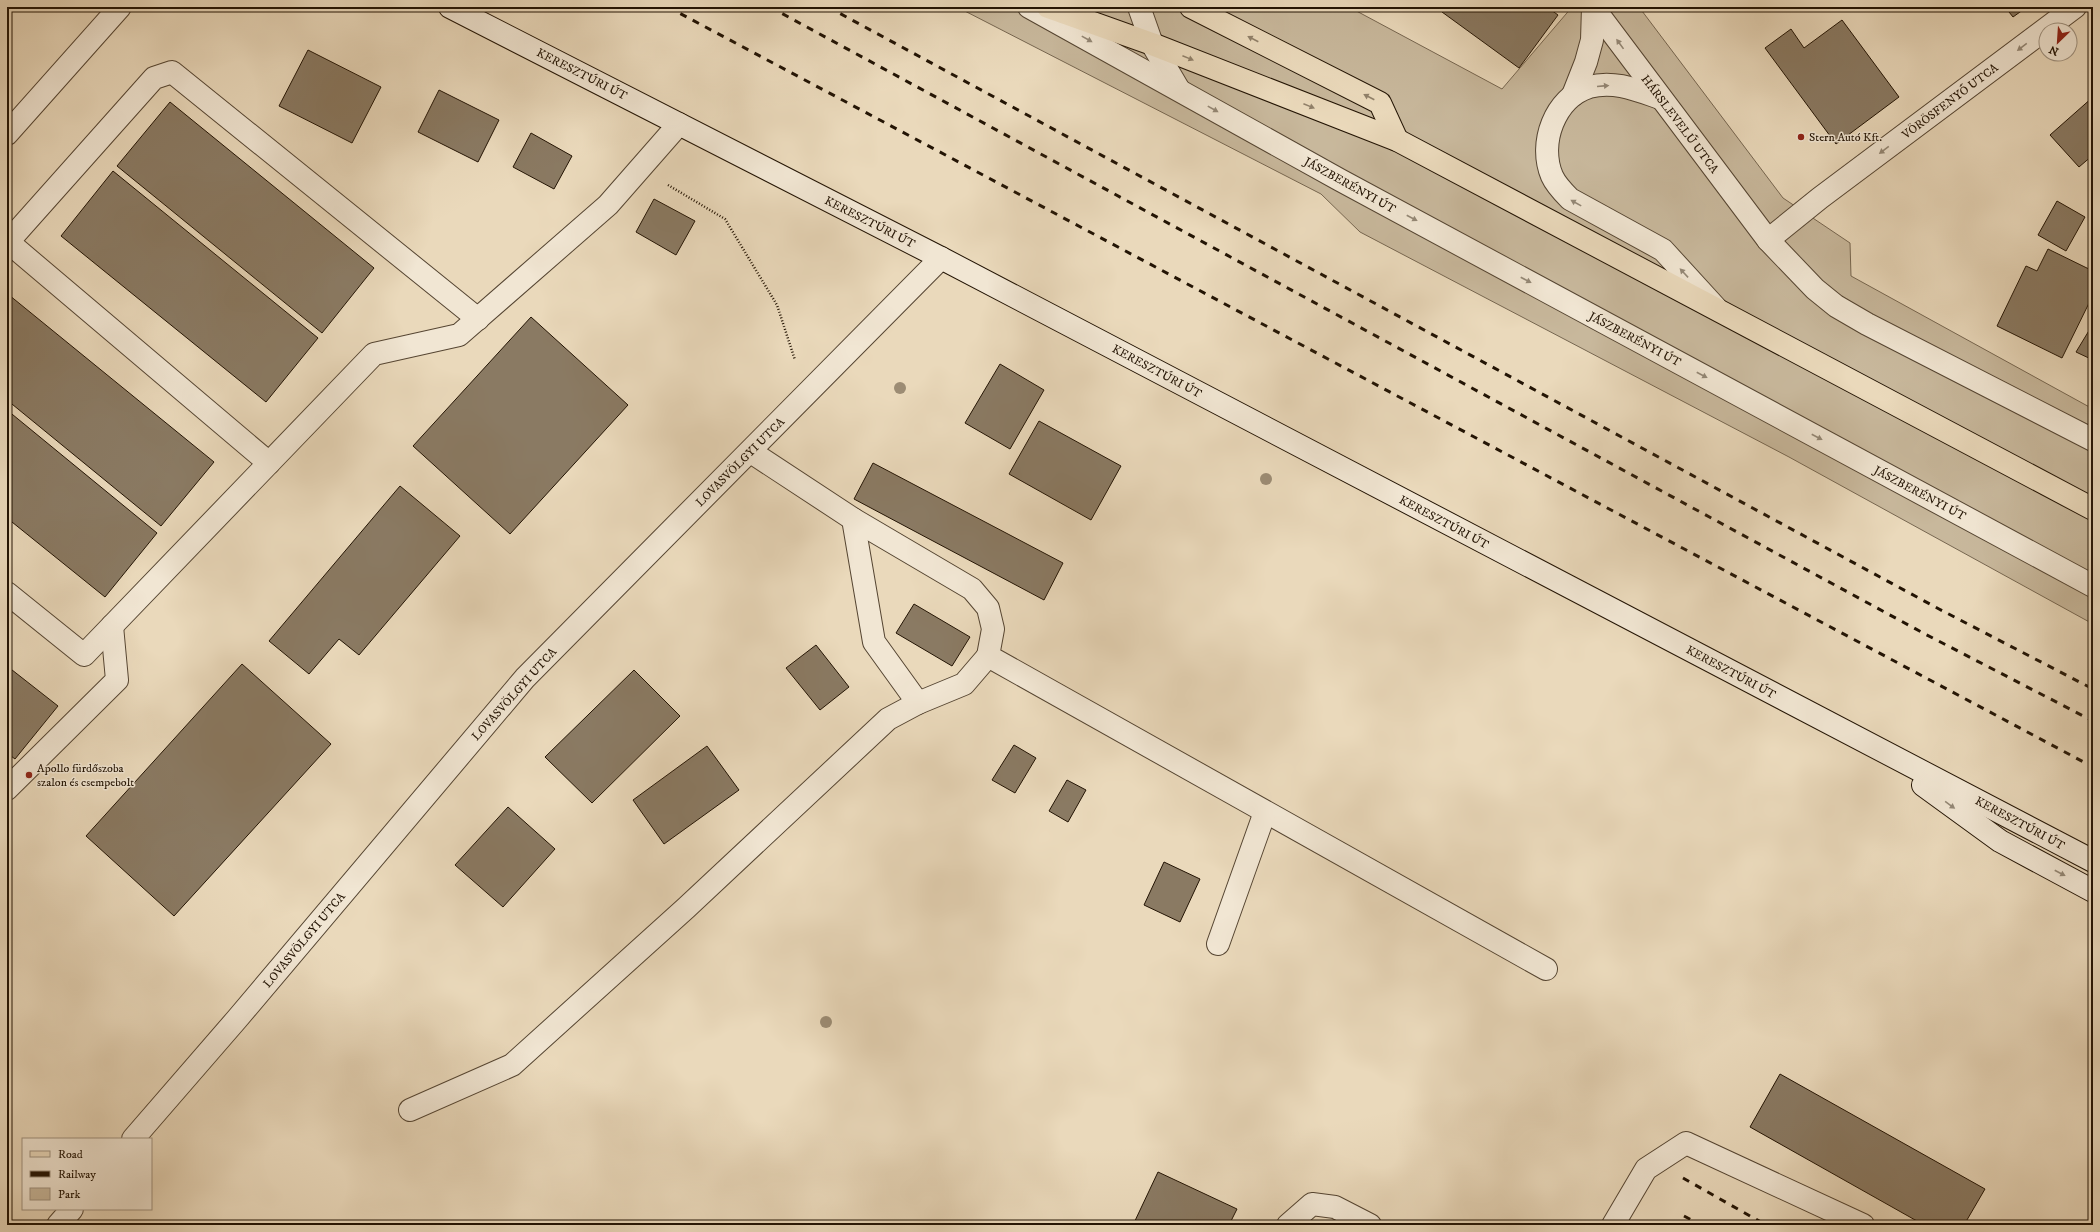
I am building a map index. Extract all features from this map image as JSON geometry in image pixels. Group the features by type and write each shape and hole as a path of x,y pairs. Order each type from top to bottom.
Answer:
{"main road":[{"path":"1048,7 1152,44 1397,140 2093,509"},
{"path":"1191,7 1380,103 1397,140"}],"street":[{"path":"7,134 120,7"},
{"name":"KERESZTÚRI ÚT","path":"450,7 941,258 2093,861"},
{"name":"JÁSZBERÉNYI ÚT","path":"1029,7 1340,180 2093,586"},
{"path":"1139,7 1152,44 1179,90"},
{"path":"1573,95 1586,62 1592,40 1593,7"},
{"name":"HÁRSLEVELŰ UTCA","path":"1593,7 1768,240"},
{"name":"VÖRÖSFENYŐ UTCA","path":"1768,240 1820,198 2075,7"},
{"path":"269,462 7,243 154,78 172,72 478,319"},
{"path":"1660,98 1623,86 1605,85 1589,87 1573,95 1561,106 1552,124 1548,141 1548,158 1551,175 1558,188 1570,199 1663,250 1720,312"},
{"path":"7,593 84,656 374,354 459,336 608,205 679,124"},
{"path":"1768,240 1815,289 1836,306 1867,324 2093,440"},
{"name":"LOVASVÖLGYI UTCA","path":"134,1138 243,1012 525,678 751,452 941,258"},
{"path":"410,1110 512,1065 686,908 888,719 918,703 964,684 988,656 993,629 988,608 972,589 853,519 751,452"},
{"path":"853,519 874,642 918,703"},
{"path":"7,789 117,680 112,626"},
{"path":"988,656 1546,969"},
{"name":"KERESZTÚRI ÚT","path":"1862,741 2000,841 2093,891"},
{"path":"1218,944 1265,812"},
{"path":"1613,1225 1646,1170 1686,1143 1863,1225"},
{"path":"1288,1225 1312,1204 1336,1207 1370,1225"},
{"path":"58,1225 71,1210"}],"path":[{"path":"640,169 725,219 777,306 806,396"}],"green space":[{"path":"957,7 1349,7 1502,89 1572,7 1639,7 1783,198 1850,243 1851,276 2093,409 2093,624 1789,457 1360,232 1321,194"}],"building":[{"path":"1446,7 1547,7 1558,15 1519,68 1442,12"},
{"path":"2005,7 2027,7 2013,17"},
{"path":"1842,20 1899,97 1836,144 1765,48 1791,29 1804,48"},
{"path":"308,50 381,87 352,143 279,106"},
{"path":"439,90 499,120 478,162 418,132"},
{"path":"2093,97 2093,155 2079,167 2050,135"},
{"path":"170,102 374,268 322,333 117,166"},
{"path":"531,133 572,156 554,189 513,167"},
{"path":"113,171 318,338 266,402 61,236"},
{"path":"654,199 695,221 676,255 636,232"},
{"path":"2057,201 2085,217 2066,251 2038,235"},
{"path":"2048,249 2093,271 2093,295 2062,358 1997,326 2026,266 2037,271"},
{"path":"9,295 214,462 161,526 7,400 7,298"},
{"path":"531,317 628,405 510,534 413,446"},
{"path":"2093,324 2093,360 2076,352"},
{"path":"1000,364 1044,390 1010,449 965,423"},
{"path":"7,410 157,533 105,597 7,518"},
{"path":"1039,421 1121,466 1091,520 1009,474"},
{"path":"873,463 1063,563 1044,600 854,499"},
{"path":"400,486 460,536 359,655 339,639 309,674 269,641"},
{"path":"914,604 970,637 952,666 896,633"},
{"path":"816,645 849,687 820,710 786,668"},
{"path":"242,664 331,744 174,916 86,836"},
{"path":"7,666 58,706 15,759 7,753"},
{"path":"634,670 680,716 592,803 545,757"},
{"path":"1014,745 1036,758 1015,793 992,780"},
{"path":"707,746 739,790 664,844 633,800"},
{"path":"1067,780 1086,790 1068,822 1049,811"},
{"path":"508,807 555,849 503,907 455,865"},
{"path":"1164,862 1200,879 1180,922 1144,905"},
{"path":"1780,1074 1985,1189 1964,1225 1924,1225 1750,1127"},
{"path":"1158,1172 1237,1209 1229,1225 1133,1225"}],"railway":[{"path":"668,7 2093,767"},
{"path":"770,7 1925,634 2093,721"},
{"path":"828,7 1939,609 2093,689"},
{"path":"1683,1178 1766,1225"},
{"path":"1684,1216 1701,1225"}],"place":[{"name":"Stern Autó Kft.","path":"1801,137"},
{"name":"Apollo fürdőszoba szalon és csempebolt","path":"29,775"}]}
